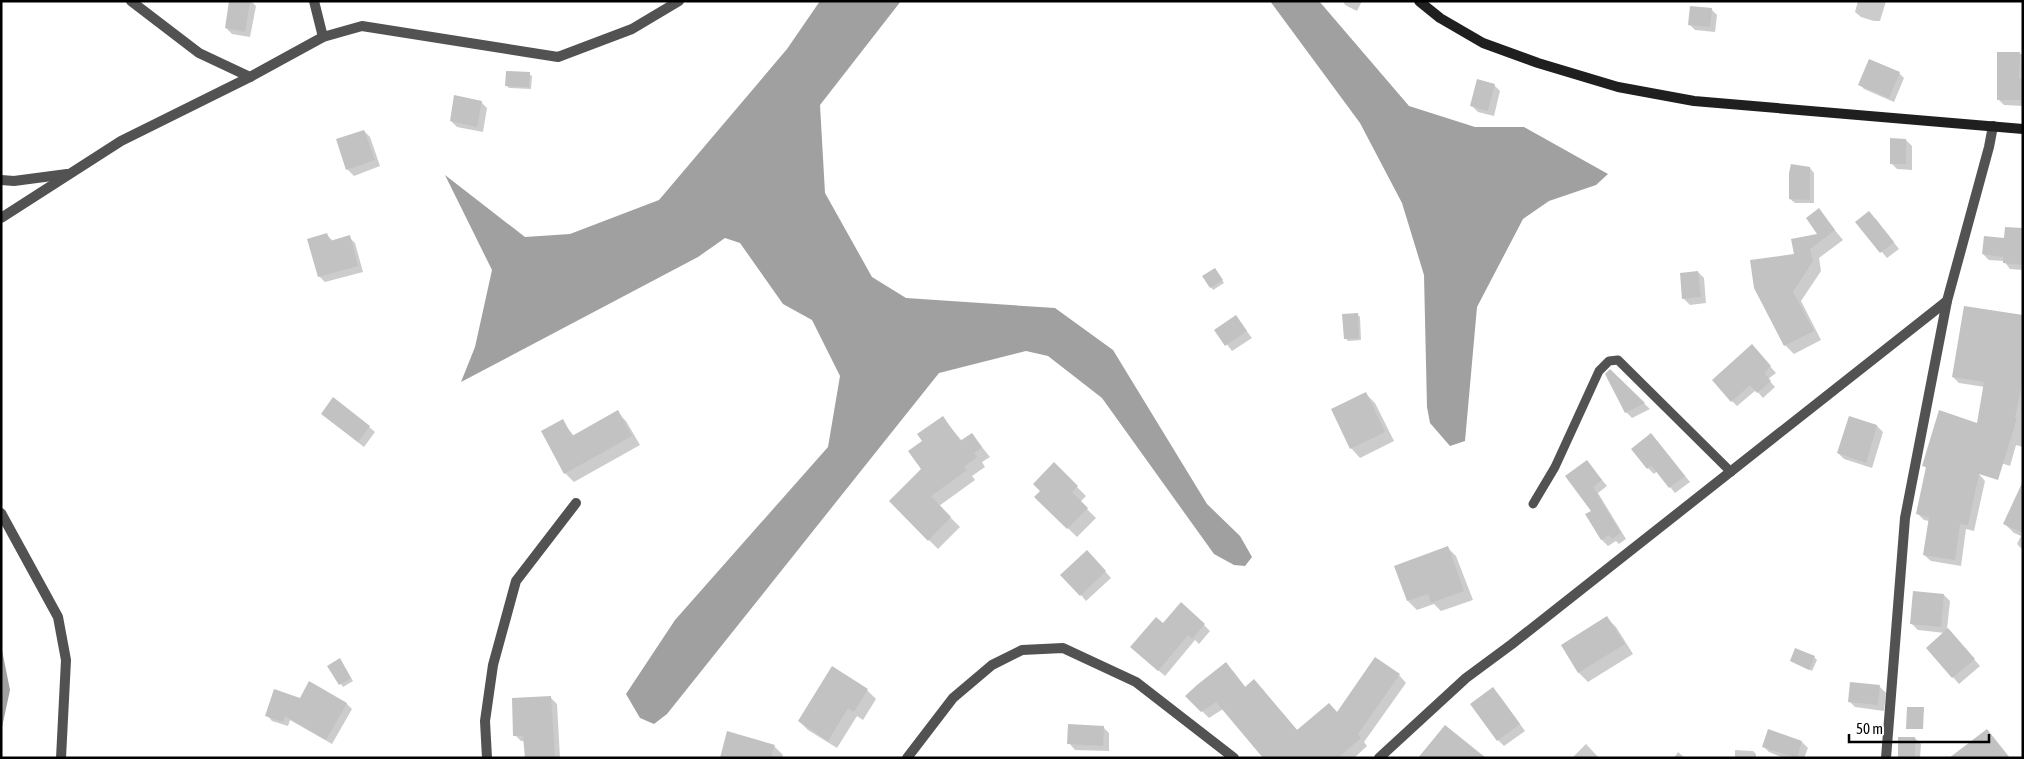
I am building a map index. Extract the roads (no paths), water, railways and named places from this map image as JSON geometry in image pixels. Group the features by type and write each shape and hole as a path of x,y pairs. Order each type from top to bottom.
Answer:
{"street":[{"path":"132,1 199,53 250,77"},
{"path":"314,1 323,37"},
{"path":"1,218 120,141 250,77 323,37 362,26 558,58 632,29 679,1"},
{"path":"1419,1 1440,18 1482,43 1538,63 1618,86 1694,101 2023,129"},
{"path":"1886,758 1905,518 1947,301 1989,147 1992,126"},
{"path":"1,180 14,181 70,174"},
{"path":"1379,758 1466,678 1512,644 1947,301"},
{"path":"487,758 485,721 494,665 516,581 576,503"},
{"path":"1,513 58,617 66,660 61,758"},
{"path":"907,758 953,698 992,665 1022,650 1063,648 1136,682 1234,758"}],"lane":[{"path":"1534,504 1555,467 1599,371 1609,361 1618,360 1731,472"}]}
